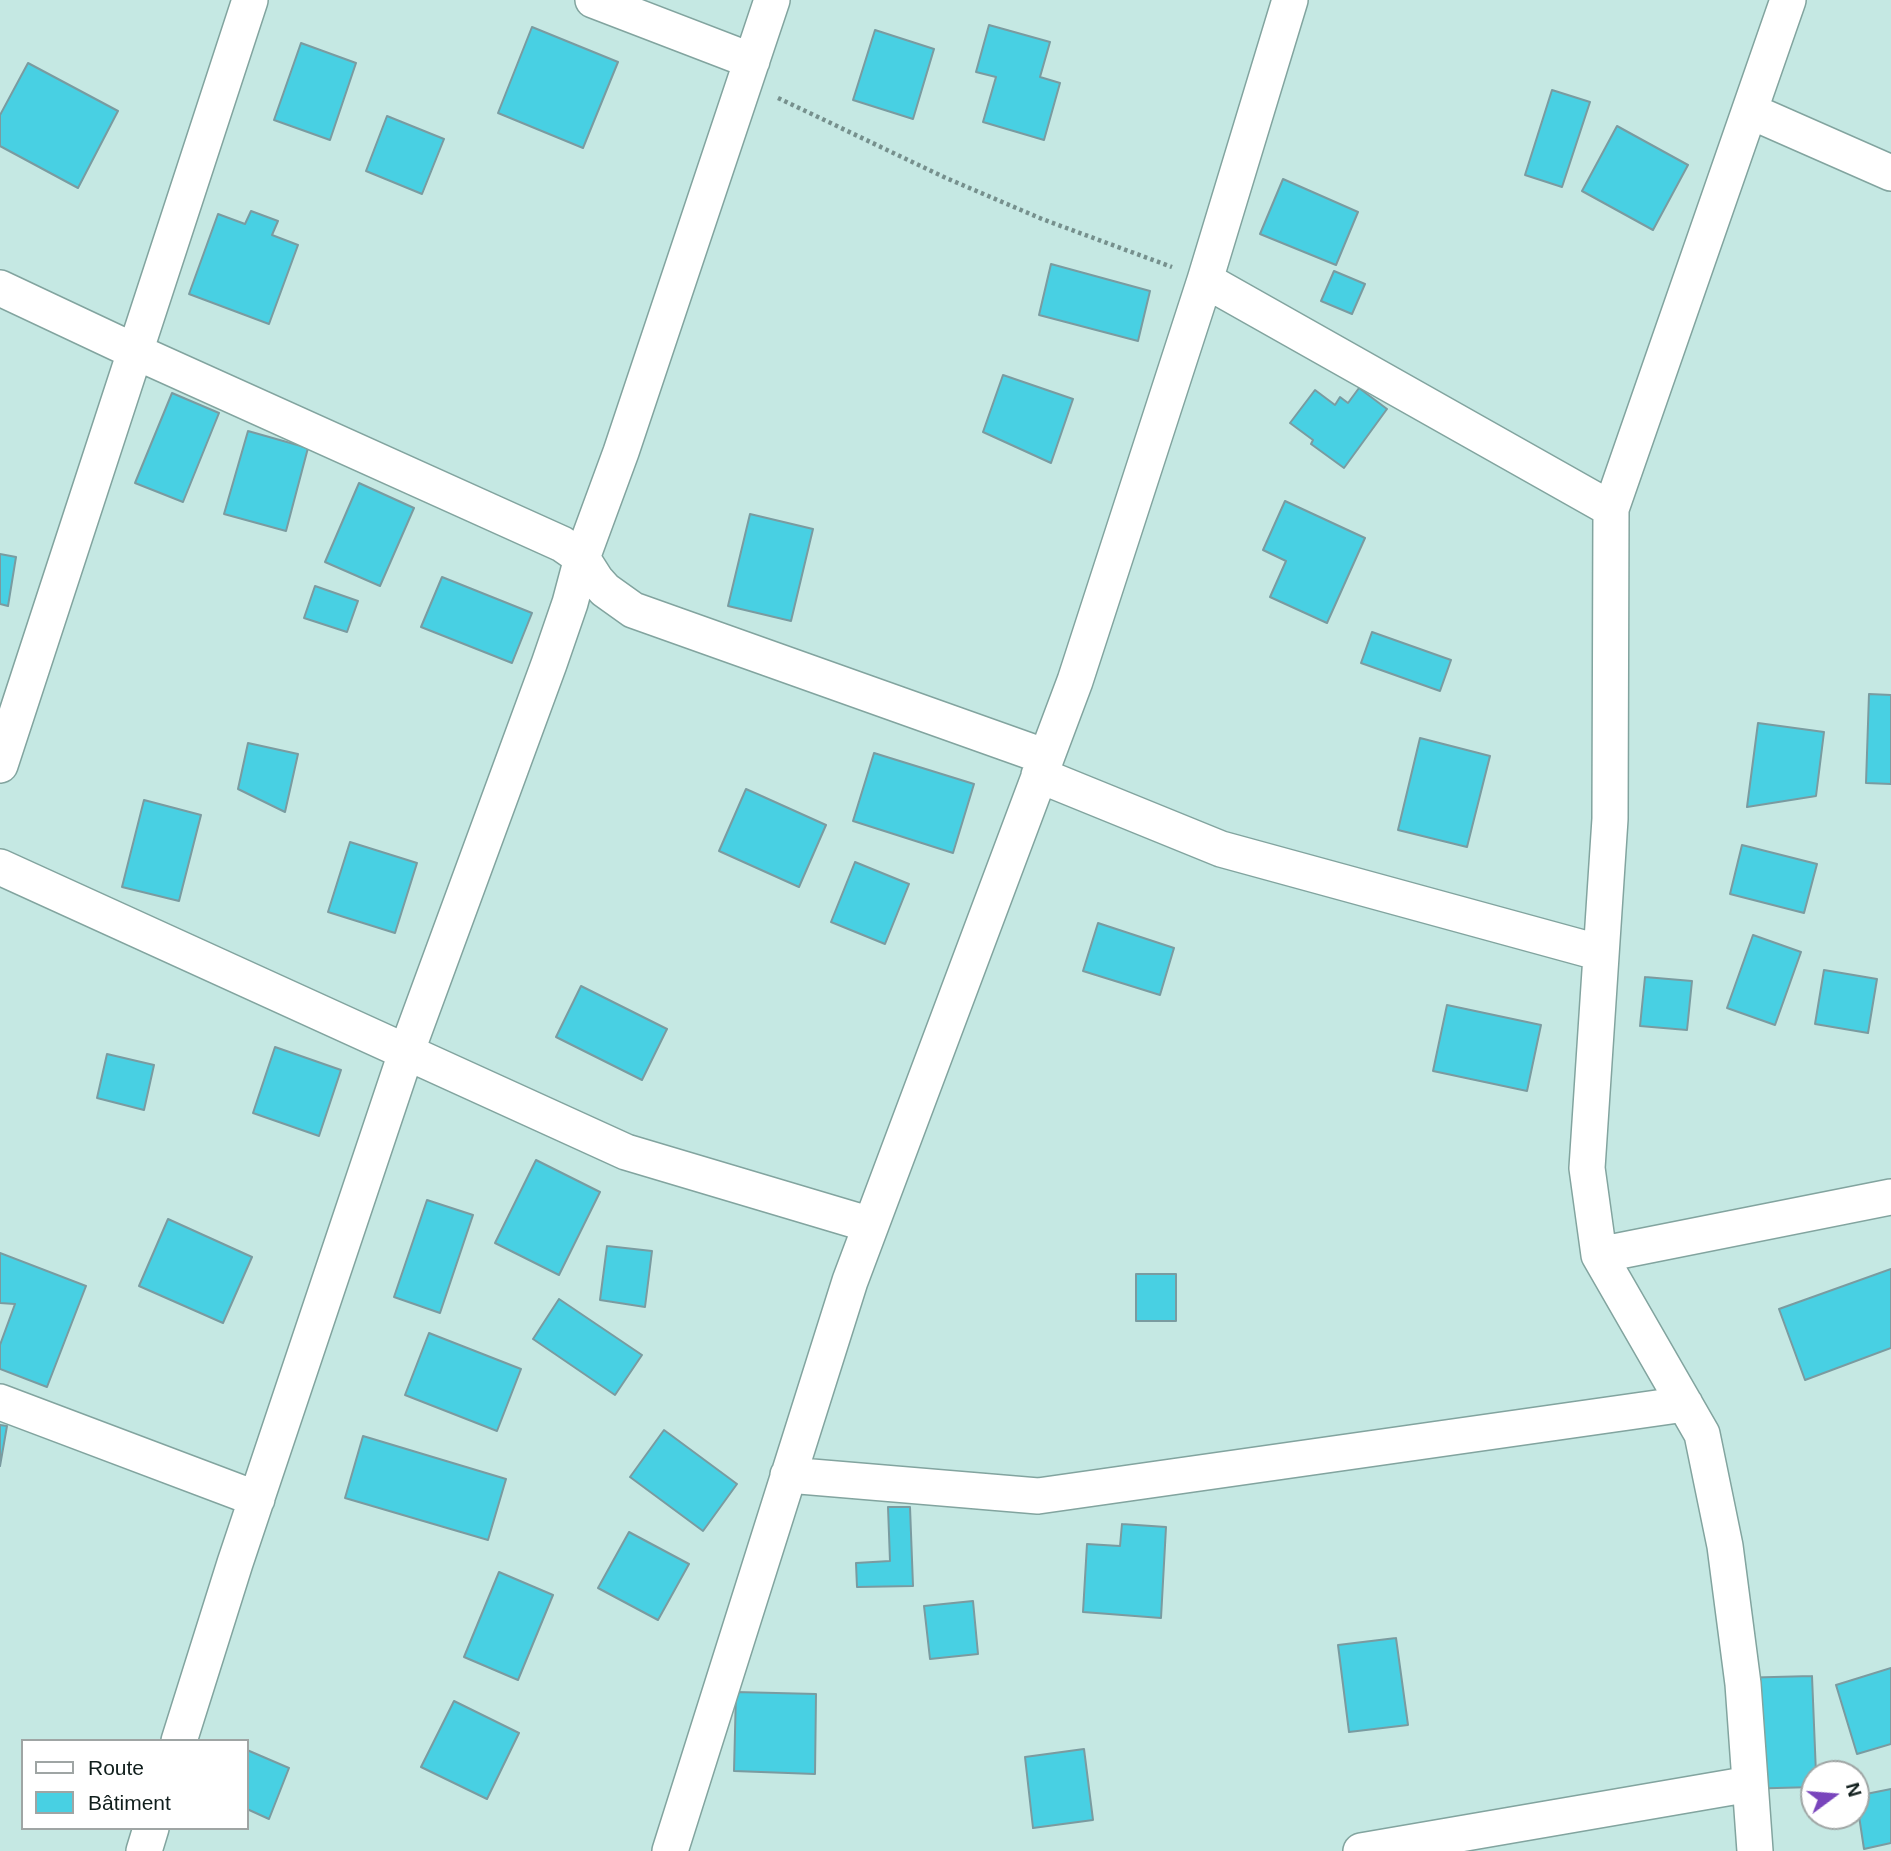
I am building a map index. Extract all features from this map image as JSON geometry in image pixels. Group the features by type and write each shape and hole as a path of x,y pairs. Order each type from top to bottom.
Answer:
{"street":[{"path":"0,765 250,0"},
{"path":"593,0 749,72"},
{"path":"180,1739 406,1053 550,664 582,558 621,452 772,0"},
{"path":"670,1851 850,1281 1075,681 1205,280 1290,0"},
{"path":"1755,1851 1743,1684 1725,1546 1702,1434 1599,1255 1587,1168 1610,819 1611,509 1788,0"},
{"path":"1750,111 1891,173"},
{"path":"1205,280 1611,509"},
{"path":"0,288 562,544 582,558 600,585 632,610 1043,766 1221,849 1601,953"},
{"path":"0,867 626,1152 871,1225"},
{"path":"1599,1255 1891,1197"},
{"path":"0,1402 257,1499"},
{"path":"788,1475 1038,1496 1685,1404"},
{"path":"1361,1851 1750,1784"},
{"path":"144,1851 151,1830"}],"path":[{"path":"749,72 946,178 1042,219 1205,280"}],"building":[{"path":"989,25 1050,42 1040,77 1060,83 1044,140 983,122 996,77 976,72"},
{"path":"532,27 618,62 583,148 498,113"},
{"path":"875,30 934,49 913,119 853,100"},
{"path":"301,43 356,63 330,140 274,120"},
{"path":"28,63 118,111 78,188 0,146 0,115"},
{"path":"1552,90 1590,102 1562,187 1525,175"},
{"path":"387,116 444,139 422,194 366,171"},
{"path":"1617,126 1688,165 1653,230 1582,191"},
{"path":"1283,179 1358,212 1336,265 1260,234"},
{"path":"251,211 278,221 272,235 298,245 269,324 189,294 218,214 245,224"},
{"path":"1051,264 1150,291 1138,341 1039,315"},
{"path":"1334,271 1365,284 1352,314 1321,301"},
{"path":"1003,375 1073,399 1051,463 983,432"},
{"path":"1359,388 1387,409 1344,468 1311,444 1313,440 1290,423 1315,390 1335,405 1340,397 1348,403"},
{"path":"172,393 219,413 183,502 135,483"},
{"path":"248,431 308,448 286,531 224,514"},
{"path":"359,483 414,508 380,586 325,562"},
{"path":"1285,501 1365,538 1327,623 1270,597 1286,561 1263,550"},
{"path":"750,514 813,529 791,621 728,606"},
{"path":"0,554 16,557 8,606 0,604"},
{"path":"442,577 532,613 512,663 421,627"},
{"path":"315,586 358,601 347,632 304,618"},
{"path":"1372,632 1451,660 1440,691 1361,663"},
{"path":"1869,694 1891,695 1891,784 1866,783"},
{"path":"1758,723 1824,732 1816,796 1747,807"},
{"path":"1420,738 1490,756 1467,847 1398,830"},
{"path":"248,743 298,754 285,812 238,789"},
{"path":"874,753 974,784 953,853 853,821"},
{"path":"746,789 826,825 799,887 719,851"},
{"path":"144,800 201,815 179,901 122,887"},
{"path":"350,842 417,863 395,933 328,912"},
{"path":"1742,845 1817,864 1804,913 1730,894"},
{"path":"855,862 909,884 885,944 831,922"},
{"path":"1098,923 1174,948 1160,995 1083,971"},
{"path":"1753,935 1801,952 1775,1025 1727,1008"},
{"path":"1824,970 1877,979 1868,1033 1815,1024"},
{"path":"1645,977 1692,981 1687,1030 1640,1026"},
{"path":"581,986 667,1029 642,1080 556,1037"},
{"path":"1447,1005 1541,1025 1527,1091 1433,1071"},
{"path":"275,1047 341,1070 319,1136 253,1113"},
{"path":"107,1054 154,1065 144,1110 97,1098"},
{"path":"536,1160 600,1192 559,1275 495,1243"},
{"path":"427,1200 473,1215 440,1313 394,1297"},
{"path":"168,1219 252,1257 223,1323 139,1286"},
{"path":"607,1246 652,1251 645,1307 600,1300"},
{"path":"0,1253 86,1286 47,1387 0,1369 0,1345 15,1304 0,1303"},
{"path":"1891,1269 1891,1348 1805,1380 1779,1309"},
{"path":"1136,1274 1176,1274 1176,1321 1136,1321"},
{"path":"559,1299 642,1355 615,1395 533,1339"},
{"path":"429,1333 521,1369 497,1431 405,1395"},
{"path":"0,1425 7,1426 0,1466"},
{"path":"664,1430 737,1484 703,1531 630,1477"},
{"path":"363,1436 506,1479 488,1540 345,1498"},
{"path":"888,1507 910,1507 913,1586 857,1587 856,1563 890,1561"},
{"path":"1122,1524 1166,1527 1161,1618 1083,1612 1087,1544 1120,1546"},
{"path":"629,1532 689,1564 658,1620 598,1588"},
{"path":"499,1572 553,1595 518,1680 464,1657"},
{"path":"973,1601 978,1654 930,1659 924,1606"},
{"path":"1396,1638 1408,1725 1349,1732 1338,1645"},
{"path":"1891,1668 1891,1744 1857,1754 1836,1685"},
{"path":"1812,1676 1815,1760 1800,1760 1800,1787 1740,1789 1736,1678"},
{"path":"736,1692 816,1694 815,1774 734,1771"},
{"path":"454,1701 519,1733 487,1799 421,1767"},
{"path":"1084,1749 1093,1820 1033,1828 1025,1757"},
{"path":"248,1750 289,1768 269,1819 248,1809"},
{"path":"1891,1789 1891,1843 1864,1849 1861,1830 1870,1830 1870,1793"}]}
